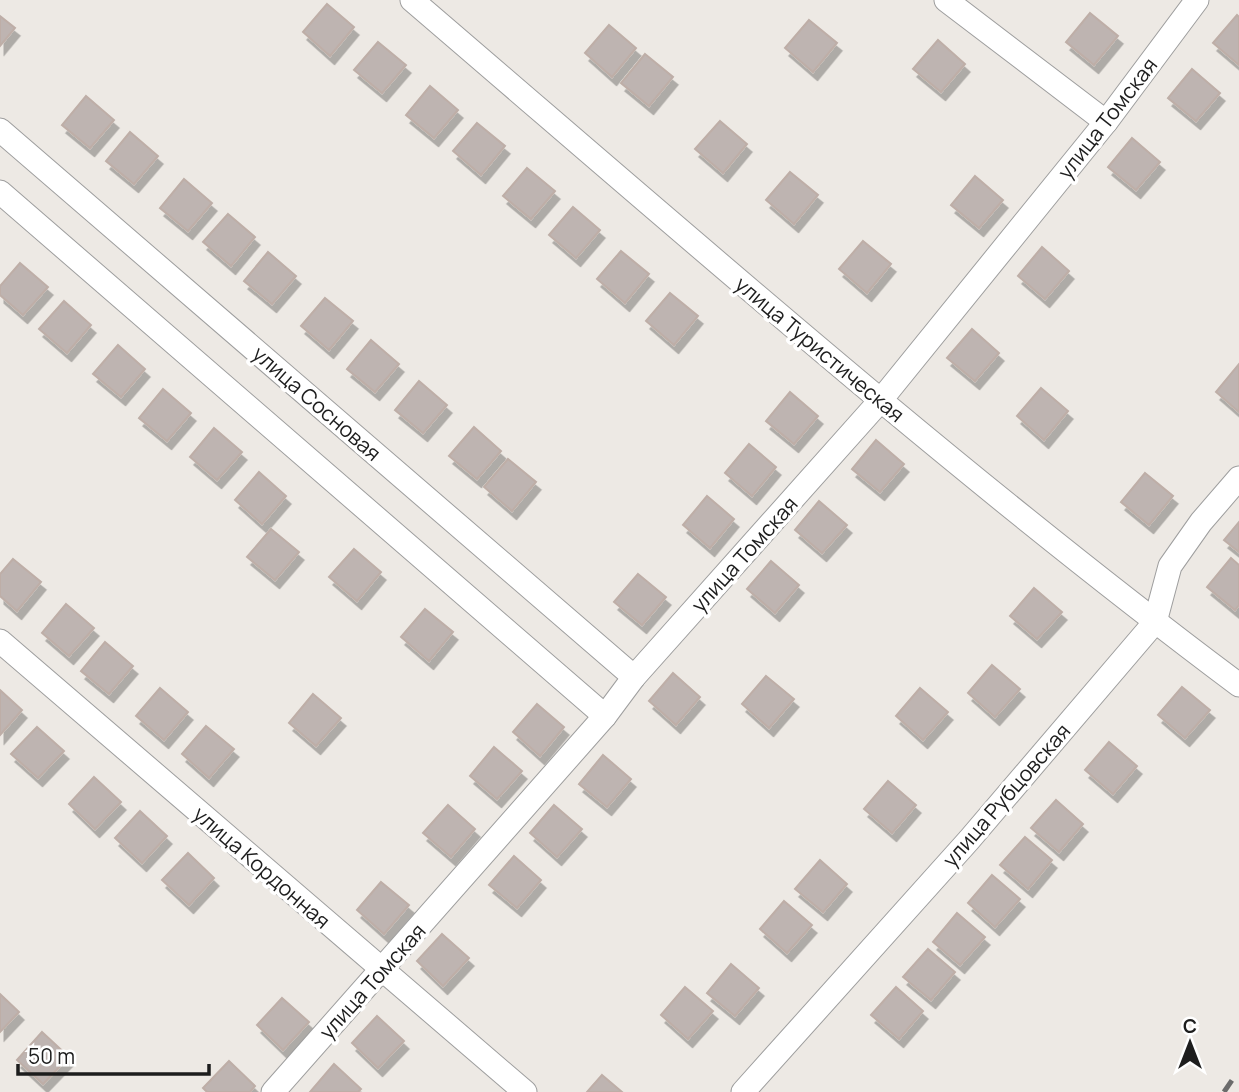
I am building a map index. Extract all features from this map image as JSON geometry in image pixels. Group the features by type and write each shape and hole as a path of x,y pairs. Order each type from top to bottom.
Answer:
{"street":[{"name":"улица Туристическая","path":"412,0 880,401 1155,622 1239,685"},
{"path":"946,0 1106,122"},
{"name":"улица Томская","path":"273,1092 605,716 634,677 880,401 1106,122 1196,0"},
{"name":"улица Сосновая","path":"0,130 634,677"},
{"path":"0,192 605,716"},
{"name":"улица Рубцовская","path":"743,1092 969,840 1155,622 1170,566 1201,522 1239,478"},
{"name":"улица Кордонная","path":"0,641 526,1092"}],"building":[{"path":"327,4 354,27 330,56 303,32"},
{"path":"1090,13 1118,36 1094,65 1066,42"},
{"path":"1237,15 1239,17 1239,65 1213,43"},
{"path":"0,16 15,28 0,46"},
{"path":"809,20 837,43 813,72 785,48"},
{"path":"609,25 636,48 612,77 585,53"},
{"path":"938,40 965,64 941,92 913,69"},
{"path":"378,42 406,65 382,93 354,70"},
{"path":"645,54 673,77 649,106 621,83"},
{"path":"1192,69 1220,93 1196,121 1168,98"},
{"path":"430,86 458,110 434,138 406,115"},
{"path":"86,96 114,120 90,148 62,125"},
{"path":"720,121 747,144 723,173 695,149"},
{"path":"477,123 505,146 481,175 453,151"},
{"path":"130,132 158,156 134,184 106,161"},
{"path":"1132,138 1160,162 1136,190 1108,167"},
{"path":"527,168 555,191 531,219 503,196"},
{"path":"790,172 818,195 794,224 766,200"},
{"path":"975,176 1003,200 979,228 951,205"},
{"path":"184,179 212,203 188,231 160,208"},
{"path":"573,207 600,230 576,258 549,235"},
{"path":"228,214 255,237 231,266 203,242"},
{"path":"863,241 891,264 867,293 839,269"},
{"path":"1042,247 1069,271 1045,299 1018,276"},
{"path":"621,251 649,274 625,303 597,279"},
{"path":"268,252 296,276 272,304 244,281"},
{"path":"20,263 48,287 23,315 0,295 0,286"},
{"path":"670,293 698,316 674,345 646,321"},
{"path":"325,298 353,321 329,350 301,326"},
{"path":"64,301 91,325 67,353 39,329"},
{"path":"972,329 999,353 975,381 947,358"},
{"path":"371,340 399,364 375,392 347,369"},
{"path":"118,345 145,369 121,397 93,374"},
{"path":"1239,364 1239,412 1216,392"},
{"path":"419,381 447,405 423,433 395,410"},
{"path":"1041,388 1068,411 1044,440 1017,416"},
{"path":"163,389 191,413 167,441 139,418"},
{"path":"790,392 818,416 794,444 766,421"},
{"path":"474,427 501,451 477,479 449,456"},
{"path":"214,428 242,452 217,480 190,457"},
{"path":"876,440 904,464 880,492 852,469"},
{"path":"749,444 776,467 752,496 725,473"},
{"path":"508,459 536,482 512,511 484,487"},
{"path":"259,472 286,496 262,524 235,500"},
{"path":"1145,473 1173,496 1149,525 1121,502"},
{"path":"707,496 734,519 710,548 683,525"},
{"path":"819,501 847,525 822,553 795,530"},
{"path":"1239,522 1239,552 1224,540"},
{"path":"271,529 299,552 275,580 247,557"},
{"path":"354,549 381,572 357,601 329,577"},
{"path":"1231,558 1239,565 1239,605 1235,610 1207,587"},
{"path":"13,559 41,582 17,611 0,596 0,574"},
{"path":"771,561 799,585 775,613 747,589"},
{"path":"638,574 666,597 642,625 614,602"},
{"path":"1034,588 1062,612 1037,639 1010,616"},
{"path":"66,604 94,628 69,656 42,633"},
{"path":"425,609 453,632 429,661 401,637"},
{"path":"105,642 133,666 109,694 81,671"},
{"path":"992,665 1020,689 995,717 968,693"},
{"path":"673,673 700,697 676,725 649,701"},
{"path":"766,676 794,699 769,728 742,704"},
{"path":"1182,687 1210,710 1185,738 1158,715"},
{"path":"160,688 188,712 164,740 136,716"},
{"path":"920,688 948,712 923,740 896,716"},
{"path":"0,690 22,710 0,735"},
{"path":"313,694 341,718 316,746 289,723"},
{"path":"537,704 564,727 540,756 513,732"},
{"path":"206,726 234,749 209,778 182,754"},
{"path":"37,727 64,751 38,778 11,754"},
{"path":"1109,742 1137,766 1113,794 1085,770"},
{"path":"494,747 522,771 497,799 470,776"},
{"path":"603,755 631,779 607,807 579,784"},
{"path":"94,777 121,802 95,829 69,804"},
{"path":"888,781 916,805 892,833 864,809"},
{"path":"1056,800 1083,824 1059,852 1031,828"},
{"path":"448,805 475,829 451,857 423,833"},
{"path":"554,805 582,829 557,857 530,833"},
{"path":"140,811 167,836 142,863 115,838"},
{"path":"1025,837 1052,860 1028,889 1000,865"},
{"path":"188,853 214,878 189,905 162,880"},
{"path":"514,856 541,880 517,908 489,885"},
{"path":"820,860 847,884 823,912 795,889"},
{"path":"992,875 1020,899 995,927 968,903"},
{"path":"381,882 409,905 384,934 357,910"},
{"path":"784,901 812,925 787,953 760,929"},
{"path":"957,913 985,937 960,965 933,942"},
{"path":"442,934 469,958 443,986 417,961"},
{"path":"928,949 955,972 931,1000 903,977"},
{"path":"731,964 759,988 735,1016 707,993"},
{"path":"685,987 713,1011 688,1039 661,1015"},
{"path":"896,987 923,1011 899,1039 871,1015"},
{"path":"0,994 19,1012 0,1032"},
{"path":"282,998 309,1022 283,1050 257,1025"},
{"path":"377,1016 404,1041 378,1068 352,1043"},
{"path":"42,1032 69,1057 43,1084 17,1060"},
{"path":"229,1061 255,1086 250,1092 207,1092 203,1088"},
{"path":"334,1064 361,1089 358,1092 310,1092"},
{"path":"602,1075 622,1092 587,1092"}],"railway":[{"path":"1224,1092 1239,1070"}]}
